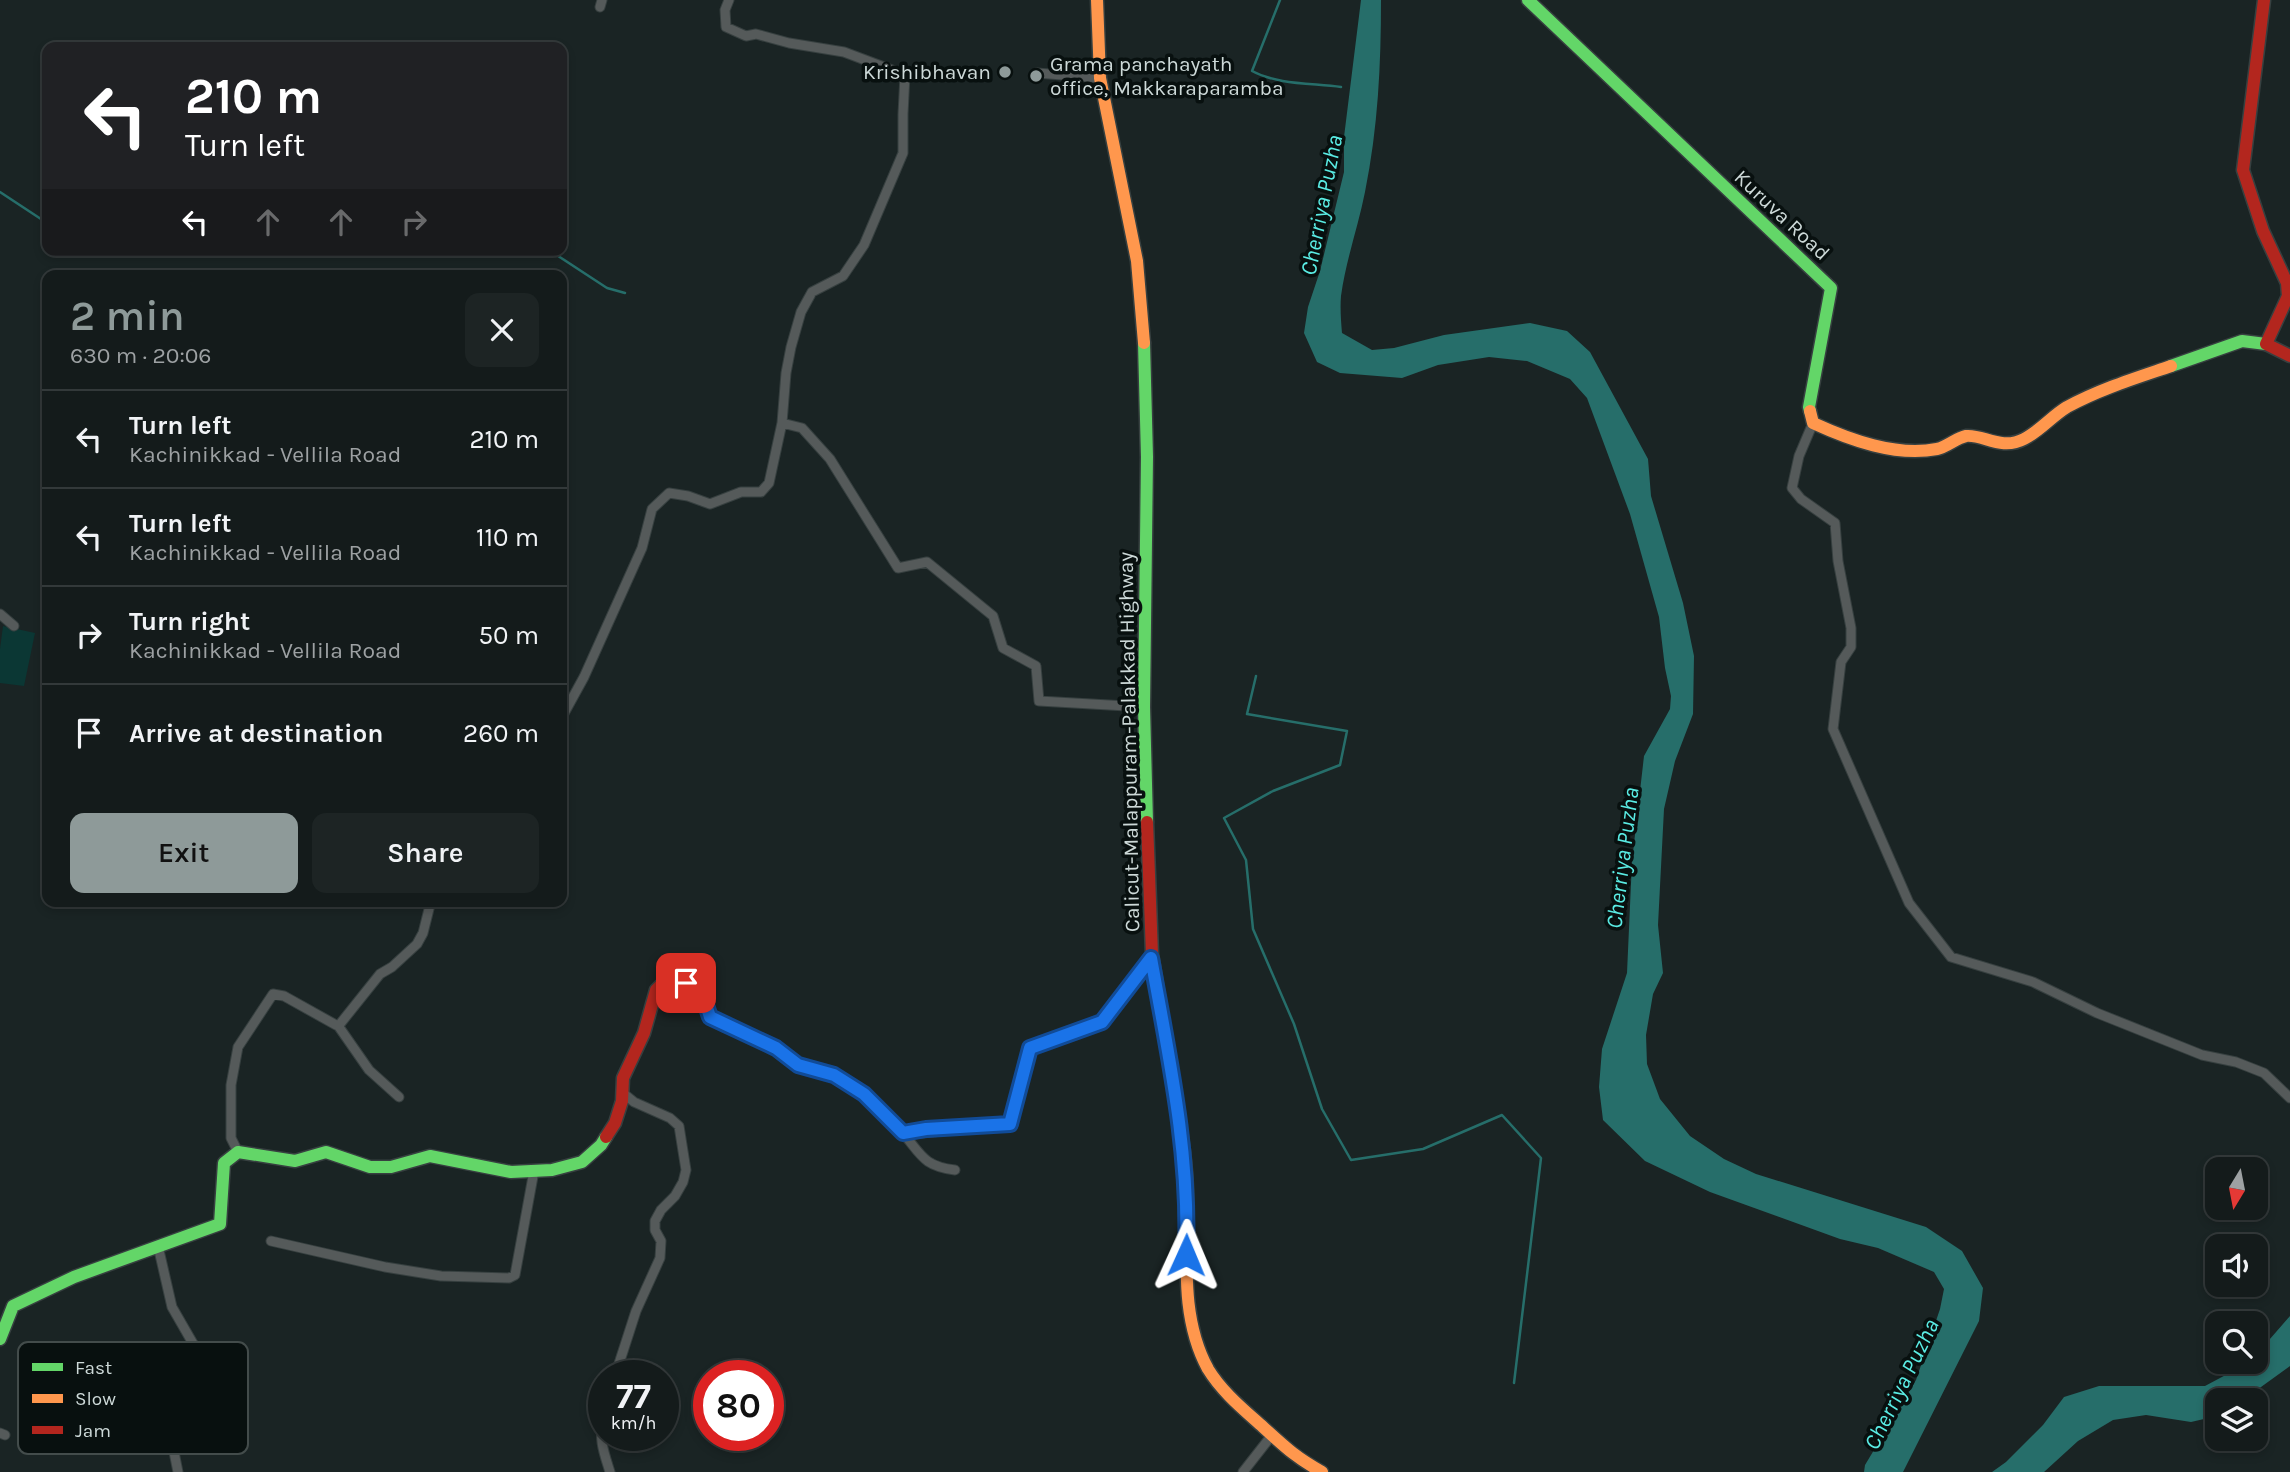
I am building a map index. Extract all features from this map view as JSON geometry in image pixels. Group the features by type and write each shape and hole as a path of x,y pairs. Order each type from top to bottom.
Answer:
{"main road":[{"name":"Calicut-Malappuram-Palakkad Highway","path":"1097,0 1100,78 1137,261 1146,367 1144,707 1151,958 1176,1096 1186,1172 1185,1278 1191,1320 1203,1358 1213,1377 1236,1404 1295,1456 1322,1472"},
{"name":"Kuruva Road","path":"1528,0 1831,288 1809,407 1813,423"},
{"path":"2264,0 2243,170 2263,231 2287,283 2287,296 2266,344"},
{"path":"1813,423 1832,432 1892,450 1938,449 1967,436 2008,443 2022,440 2064,409 2094,393 2242,341 2266,344 2290,356"},
{"path":"0,1339 13,1306 74,1277 220,1224 224,1163 238,1152 295,1161 326,1152 370,1167 391,1167 430,1156 511,1172 552,1170 582,1162 601,1145 615,1123 623,1093 623,1078 644,1033 656,990 666,980 686,983 703,996 710,1017 776,1048 798,1065 834,1075 864,1094 903,1133 1010,1124 1030,1048 1102,1022 1151,958"}],"street":[{"path":"567,708 584,677 642,548 652,509 669,493 710,503 741,492 761,492 769,483 782,423 786,373 801,312 813,292 843,276 864,245 903,153 905,75 844,52 789,43 756,34 746,36 726,27 725,10 729,0"},
{"path":"1037,72 1100,78"},
{"path":"782,423 802,428 831,459 898,568 927,562 993,616 1003,648 1036,666 1039,701 1144,707"},
{"path":"1813,423 1799,456 1792,488 1801,499 1835,523 1838,561 1851,628 1851,647 1841,662 1833,729 1909,903 1951,957 2033,982 2097,1013 2202,1055 2236,1062 2264,1073 2290,1098"},
{"path":"0,614 14,626"},
{"path":"399,1097 369,1070 339,1027 380,974 392,967 416,944 423,933 430,907"},
{"path":"238,1152 231,1138 231,1085 238,1047 273,994 284,996 336,1025 340,1024"},
{"path":"620,1360 636,1311 660,1258 661,1241 654,1221 675,1196 686,1170 678,1126 670,1118 635,1102 623,1093"},
{"path":"903,1133 926,1161 937,1168 955,1170"},
{"path":"271,1241 386,1267 441,1276 509,1278 515,1275 534,1171"},
{"path":"158,1246 172,1307 192,1342"},
{"path":"1243,1472 1272,1435"},
{"path":"603,1451 610,1472"},
{"path":"174,1454 178,1472"}],"shaded area":[{"path":"1361,0 1381,0 1379,72 1369,168 1341,296 1342,333 1372,350 1394,348 1444,335 1530,323 1567,331 1590,352 1648,459 1651,496 1683,603 1694,656 1693,714 1675,761 1664,809 1658,925 1663,973 1653,994 1646,1035 1647,1064 1660,1099 1690,1136 1724,1159 1756,1174 1926,1227 1962,1251 1983,1288 1979,1321 1903,1472 1864,1472 1865,1465 1916,1380 1944,1289 1934,1272 1878,1248 1840,1239 1710,1192 1645,1161 1603,1120 1599,1087 1602,1049 1627,973 1632,861 1644,756 1670,709 1671,696 1659,617 1630,514 1587,398 1570,379 1527,361 1489,357 1438,365 1402,378 1340,373 1317,362 1304,333 1308,307 1320,271 1344,172 1344,137"},
{"path":"3,626 35,633 24,686 0,683"},
{"path":"2290,1316 2290,1366 2260,1388 2205,1388 2205,1419 2191,1422 2146,1415 2113,1420 2078,1441 2044,1472 1992,1472 2006,1462 2043,1425 2064,1397 2099,1386 2205,1386 2228,1374 2268,1374 2268,1341"}],"waterway":[{"path":"1280,0 1252,71 1284,81 1341,87"},
{"path":"0,192 42,220"},
{"path":"558,256 607,288 625,293"},
{"path":"1256,676 1247,714 1347,731 1340,765 1273,791 1224,818 1246,860 1253,929 1294,1024 1322,1109 1351,1160 1423,1149 1502,1115 1541,1158 1514,1383"}],"traffic: fast":[{"path":"1528,0 1831,288 1810,411"},
{"path":"2171,366 2242,341 2266,344"},
{"path":"1144,343 1147,457 1144,707 1147,822"},
{"path":"961,1127 1011,1124 1030,1048 1102,1022 1151,958"},
{"path":"0,1339 13,1306 74,1277 220,1224 224,1163 238,1152 295,1161 326,1152 370,1167 391,1167 430,1156 511,1172 552,1170 582,1162 606,1137"}],"traffic: slow":[{"path":"1097,0 1100,78 1137,261 1144,343"},
{"path":"1810,411 1813,423 1858,441 1890,449 1937,449 1966,436 2008,443 2030,436 2062,411 2080,401 2118,384 2171,366"},
{"path":"711,1017 776,1048 798,1065 834,1075 864,1094 903,1133 961,1127"},
{"path":"1174,1090 1186,1169 1189,1306 1199,1349 1208,1369 1233,1400 1291,1451 1322,1472"}],"traffic: jam":[{"path":"2264,0 2243,170 2263,231 2287,283 2288,296 2266,344 2290,356"},
{"path":"1147,822 1152,954 1174,1090"},
{"path":"606,1137 615,1123 622,1101 623,1078 644,1033 656,990 666,980 684,985 695,991 711,1017"}],"place":[{"name":"Krishibhavan","path":"1005,72"},
{"name":"Grama panchayath office, Makkaraparamba","path":"1036,76"}],"route":[{"path":"686,983 703,996 710,1017 776,1048 798,1065 834,1075 864,1094 903,1133 1010,1124 1030,1048 1102,1022 1151,958 1176,1096 1186,1172 1186,1255"}],"water label":[{"name":"Cherriya Puzha","path":"1321,205"},
{"name":"Cherriya Puzha","path":"1622,858"},
{"name":"Cherriya Puzha","path":"1901,1384"}]}
